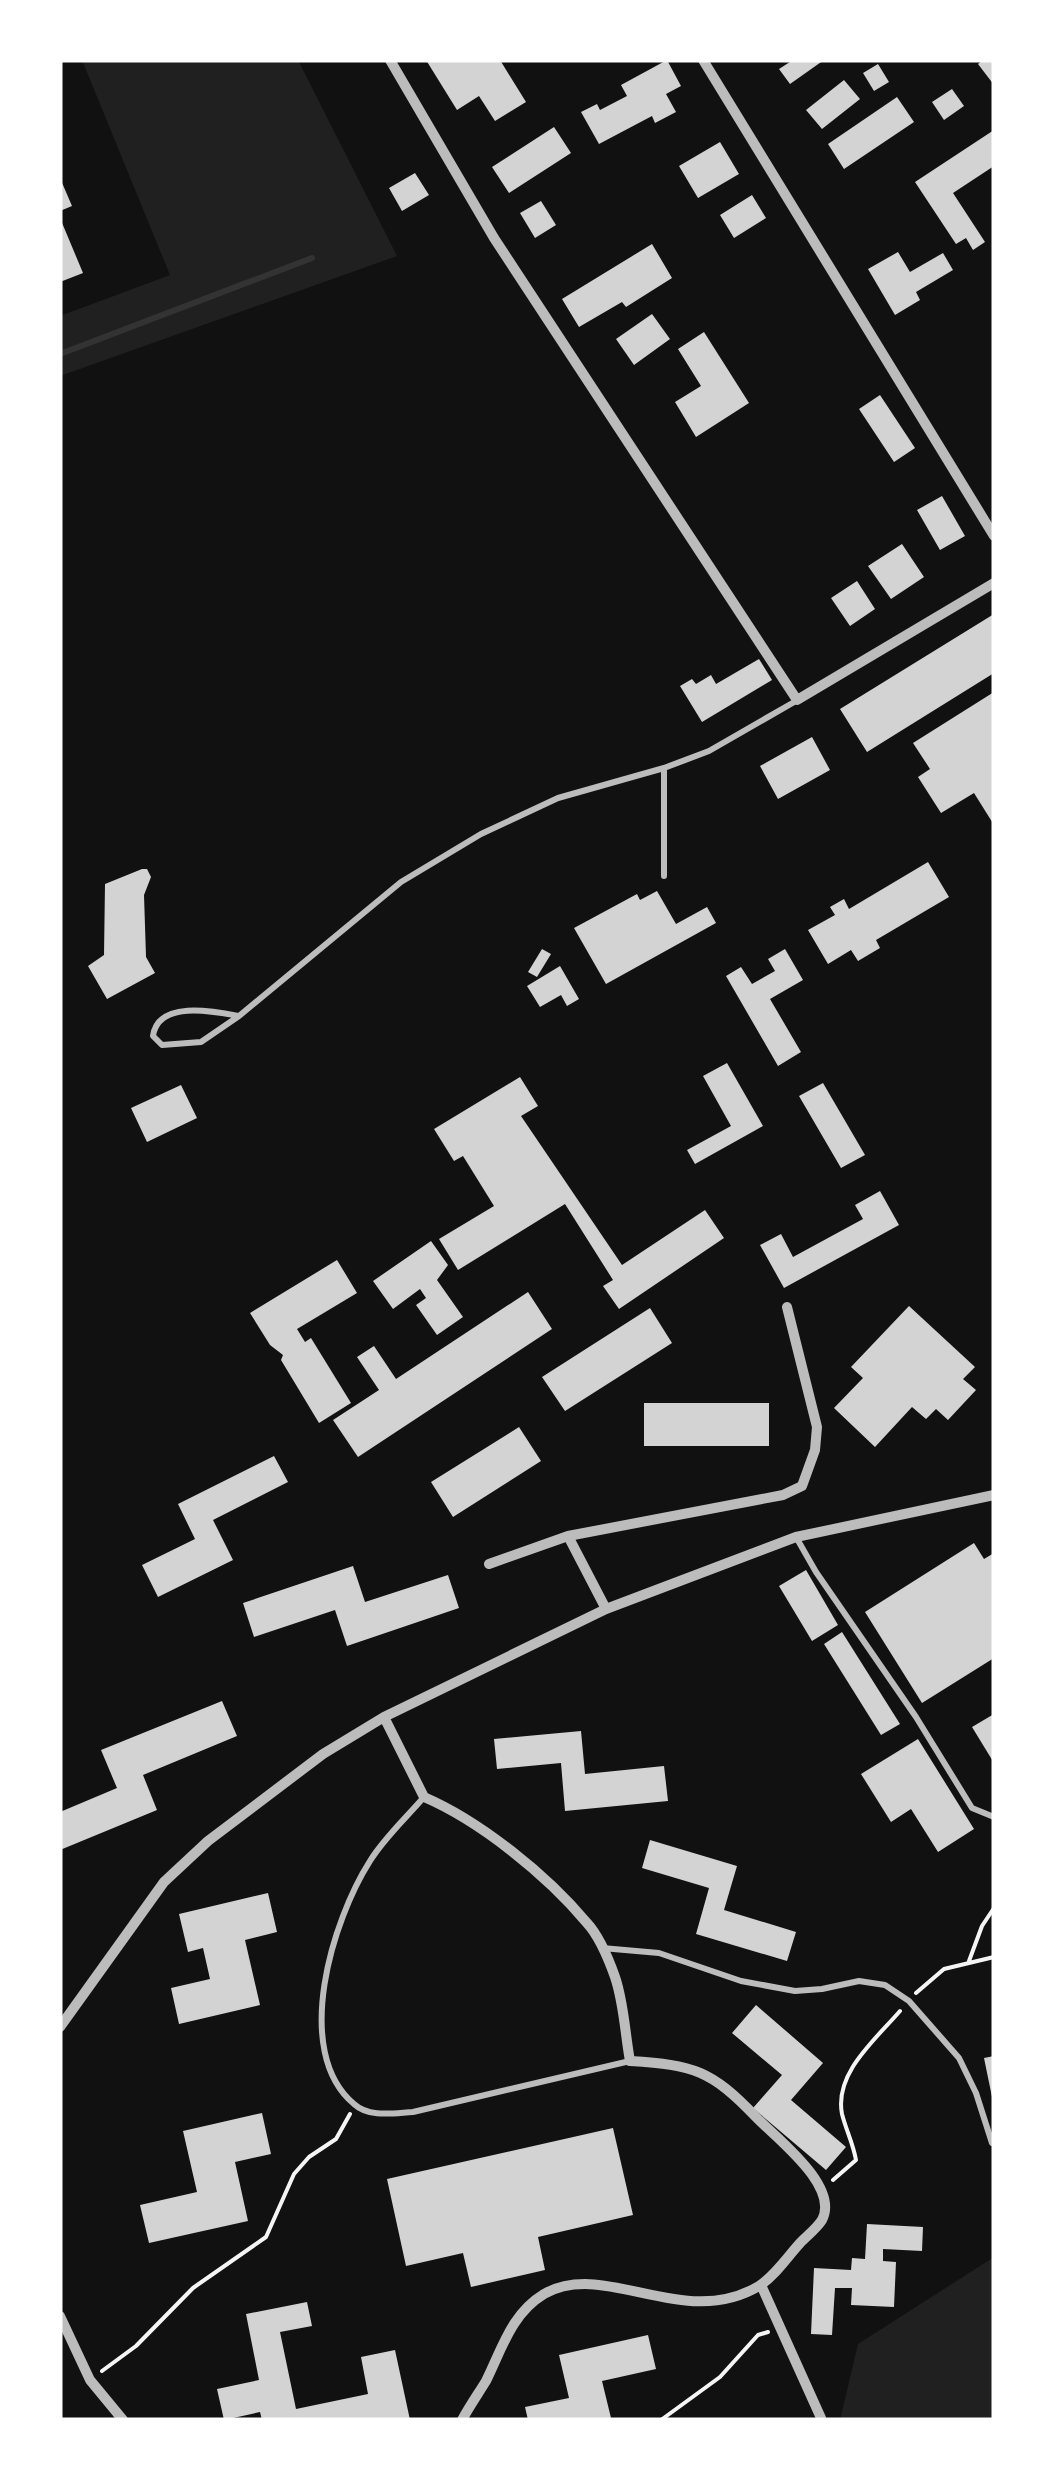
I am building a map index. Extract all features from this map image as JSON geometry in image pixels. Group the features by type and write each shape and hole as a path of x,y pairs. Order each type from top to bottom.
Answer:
{"street":[{"path":"390,60 494,238 797,700 994,582"},
{"path":"703,60 994,536"},
{"path":"488,1564 568,1536 783,1495 802,1486 816,1450 817,1427 786,1307"},
{"path":"60,2027 164,1882 208,1841 323,1754 384,1717 606,1609 796,1537 994,1495"},
{"path":"568,1536 606,1609"},
{"path":"384,1717 424,1797 453,1810 552,1886 590,1926 615,1979 630,2061 681,2064 716,2079 804,2164 822,2190 822,2220 761,2285 726,2300 693,2303 600,2285 570,2286 546,2293 525,2309 509,2330 486,2381 462,2420"},
{"path":"761,2285 778,2330 821,2418"},
{"path":"60,2316 90,2380 123,2420"}],"lane":[{"path":"239,1016 217,1012 169,1014 158,1022 153,1036 162,1045 201,1042 239,1016 401,882 468,841 558,798 664,768 709,750 797,700"},
{"path":"664,768 664,876"},
{"path":"796,1537 972,1808 994,1817"},
{"path":"424,1797 370,1861 336,1935 322,1999 325,2054 337,2082 354,2106 378,2114 412,2112 630,2061"},
{"path":"601,1948 659,1953 741,1980 795,1990 822,1989 860,1980 886,1985 909,2001 959,2058 992,2143"}],"path":[{"path":"969,1961 982,1926 994,1908"},
{"path":"822,2190 856,2160 842,2113 842,2091 852,2068 909,2001 944,1969 994,1957"},
{"path":"90,2380 136,2346 193,2288 266,2237 294,2174 309,2156 336,2139 354,2106"},
{"path":"662,2420 720,2377 758,2334 778,2330"}],"shaded area":[{"path":"82,60 298,60 397,256 60,376 60,316 170,275"},
{"path":"994,2257 994,2420 840,2420 858,2344"}],"building":[{"path":"426,60 500,60 526,102 495,121 479,96 457,110"},
{"path":"667,60 681,86 666,94 676,112 655,123 652,116 599,144 581,112 597,104 600,110 627,96 621,85"},
{"path":"793,60 824,60 790,84 779,69"},
{"path":"994,60 994,85 978,64"},
{"path":"878,64 889,82 874,91 863,73"},
{"path":"844,80 860,99 822,129 806,110"},
{"path":"952,89 964,106 944,120 932,102"},
{"path":"897,97 914,122 844,169 828,144"},
{"path":"554,127 571,153 509,193 492,167"},
{"path":"994,130 994,166 953,193 985,242 973,250 966,238 956,244 915,182"},
{"path":"720,142 739,174 698,198 679,166"},
{"path":"415,173 429,195 402,211 389,188"},
{"path":"60,178 72,206 60,211"},
{"path":"752,195 766,218 734,238 720,215"},
{"path":"541,201 556,225 535,238 520,213"},
{"path":"60,218 83,273 60,282"},
{"path":"652,244 672,278 626,307 622,302 579,327 562,299"},
{"path":"898,252 910,272 943,253 953,270 916,292 920,300 895,315 868,269"},
{"path":"652,314 670,339 634,365 616,339"},
{"path":"704,332 749,403 696,437 675,402 701,386 678,349"},
{"path":"880,395 915,448 894,462 859,409"},
{"path":"942,496 965,536 940,550 917,510"},
{"path":"902,544 924,577 891,599 868,566"},
{"path":"857,581 875,609 850,626 831,598"},
{"path":"994,614 994,673 867,752 840,709"},
{"path":"759,659 772,680 702,722 680,686 692,679 696,684 711,675 716,684"},
{"path":"994,692 994,825 974,793 941,813 918,777 930,769 913,743"},
{"path":"812,737 830,770 778,799 760,766"},
{"path":"928,862 949,897 876,940 880,948 858,961 851,950 828,964 808,930 835,915 830,907 844,899 849,909"},
{"path":"147,869 151,877 144,895 146,957 155,973 107,999 88,966 104,955 105,884"},
{"path":"657,891 676,924 707,907 716,923 606,984 574,928 637,894 640,900"},
{"path":"542,949 551,954 537,977 528,972"},
{"path":"785,949 803,980 770,999 801,1052 778,1066 726,976 741,967 752,984 775,971 768,959"},
{"path":"560,966 579,999 567,1006 561,995 540,1007 527,986"},
{"path":"727,1063 763,1126 695,1164 687,1150 731,1126 703,1076"},
{"path":"520,1077 538,1106 521,1116 622,1265 705,1210 724,1238 619,1309 603,1286 613,1280 565,1204 458,1270 439,1239 494,1206 463,1156 454,1161 434,1129"},
{"path":"823,1083 865,1155 841,1168 799,1096"},
{"path":"181,1085 197,1118 147,1142 131,1108"},
{"path":"880,1191 899,1225 784,1288 760,1245 781,1234 793,1257 863,1219 855,1205"},
{"path":"431,1241 448,1265 437,1280 463,1317 437,1335 416,1305 426,1298 420,1289 393,1309 373,1281"},
{"path":"337,1260 357,1293 297,1329 305,1342 311,1338 351,1403 319,1423 281,1360 283,1355 270,1345 250,1313"},
{"path":"528,1292 552,1329 358,1457 333,1420 379,1390 357,1357 374,1346 396,1379"},
{"path":"909,1306 975,1367 963,1379 976,1390 948,1420 936,1409 926,1419 912,1407 875,1447 834,1408 863,1378 851,1367"},
{"path":"650,1308 672,1343 565,1411 542,1377"},
{"path":"644,1403 769,1403 769,1446 644,1446"},
{"path":"519,1427 541,1461 453,1517 431,1482"},
{"path":"274,1456 288,1482 213,1520 233,1560 158,1597 142,1565 195,1539 178,1504"},
{"path":"974,1543 984,1559 994,1553 994,1658 922,1703 865,1612"},
{"path":"353,1566 365,1602 448,1575 459,1608 347,1646 335,1610 254,1637 243,1603"},
{"path":"806,1570 838,1625 812,1641 779,1586"},
{"path":"842,1632 900,1724 881,1735 824,1644"},
{"path":"222,1701 237,1736 143,1775 157,1810 60,1850 60,1812 117,1788 101,1750"},
{"path":"994,1714 994,1763 972,1727"},
{"path":"581,1731 585,1774 664,1766 668,1801 565,1811 561,1763 497,1769 494,1739"},
{"path":"918,1739 974,1829 938,1852 911,1809 891,1822 861,1774"},
{"path":"650,1840 737,1866 724,1910 796,1932 787,1961 696,1934 709,1888 642,1868"},
{"path":"268,1893 277,1932 245,1940 260,2005 179,2024 171,1988 210,1979 203,1948 188,1952 179,1914"},
{"path":"756,2005 823,2063 791,2100 846,2147 826,2170 753,2108 782,2075 732,2033"},
{"path":"994,2056 994,2097 992,2097 984,2058"},
{"path":"262,2113 271,2154 235,2162 248,2221 149,2243 140,2205 197,2192 183,2131"},
{"path":"613,2128 633,2215 538,2237 545,2270 471,2287 463,2253 406,2266 387,2179"},
{"path":"867,2224 923,2227 922,2251 883,2249 883,2261 896,2262 894,2307 851,2305 852,2288 835,2288 832,2335 811,2334 814,2268 851,2270 852,2258 865,2259"},
{"path":"307,2302 312,2326 280,2332 296,2409 368,2394 361,2357 395,2350 410,2420 262,2420 260,2412 224,2420 217,2389 259,2380 246,2314"},
{"path":"648,2335 656,2369 602,2381 611,2418 528,2420 525,2407 569,2398 559,2355"}],"waterway":[{"path":"60,354 312,258"}]}
